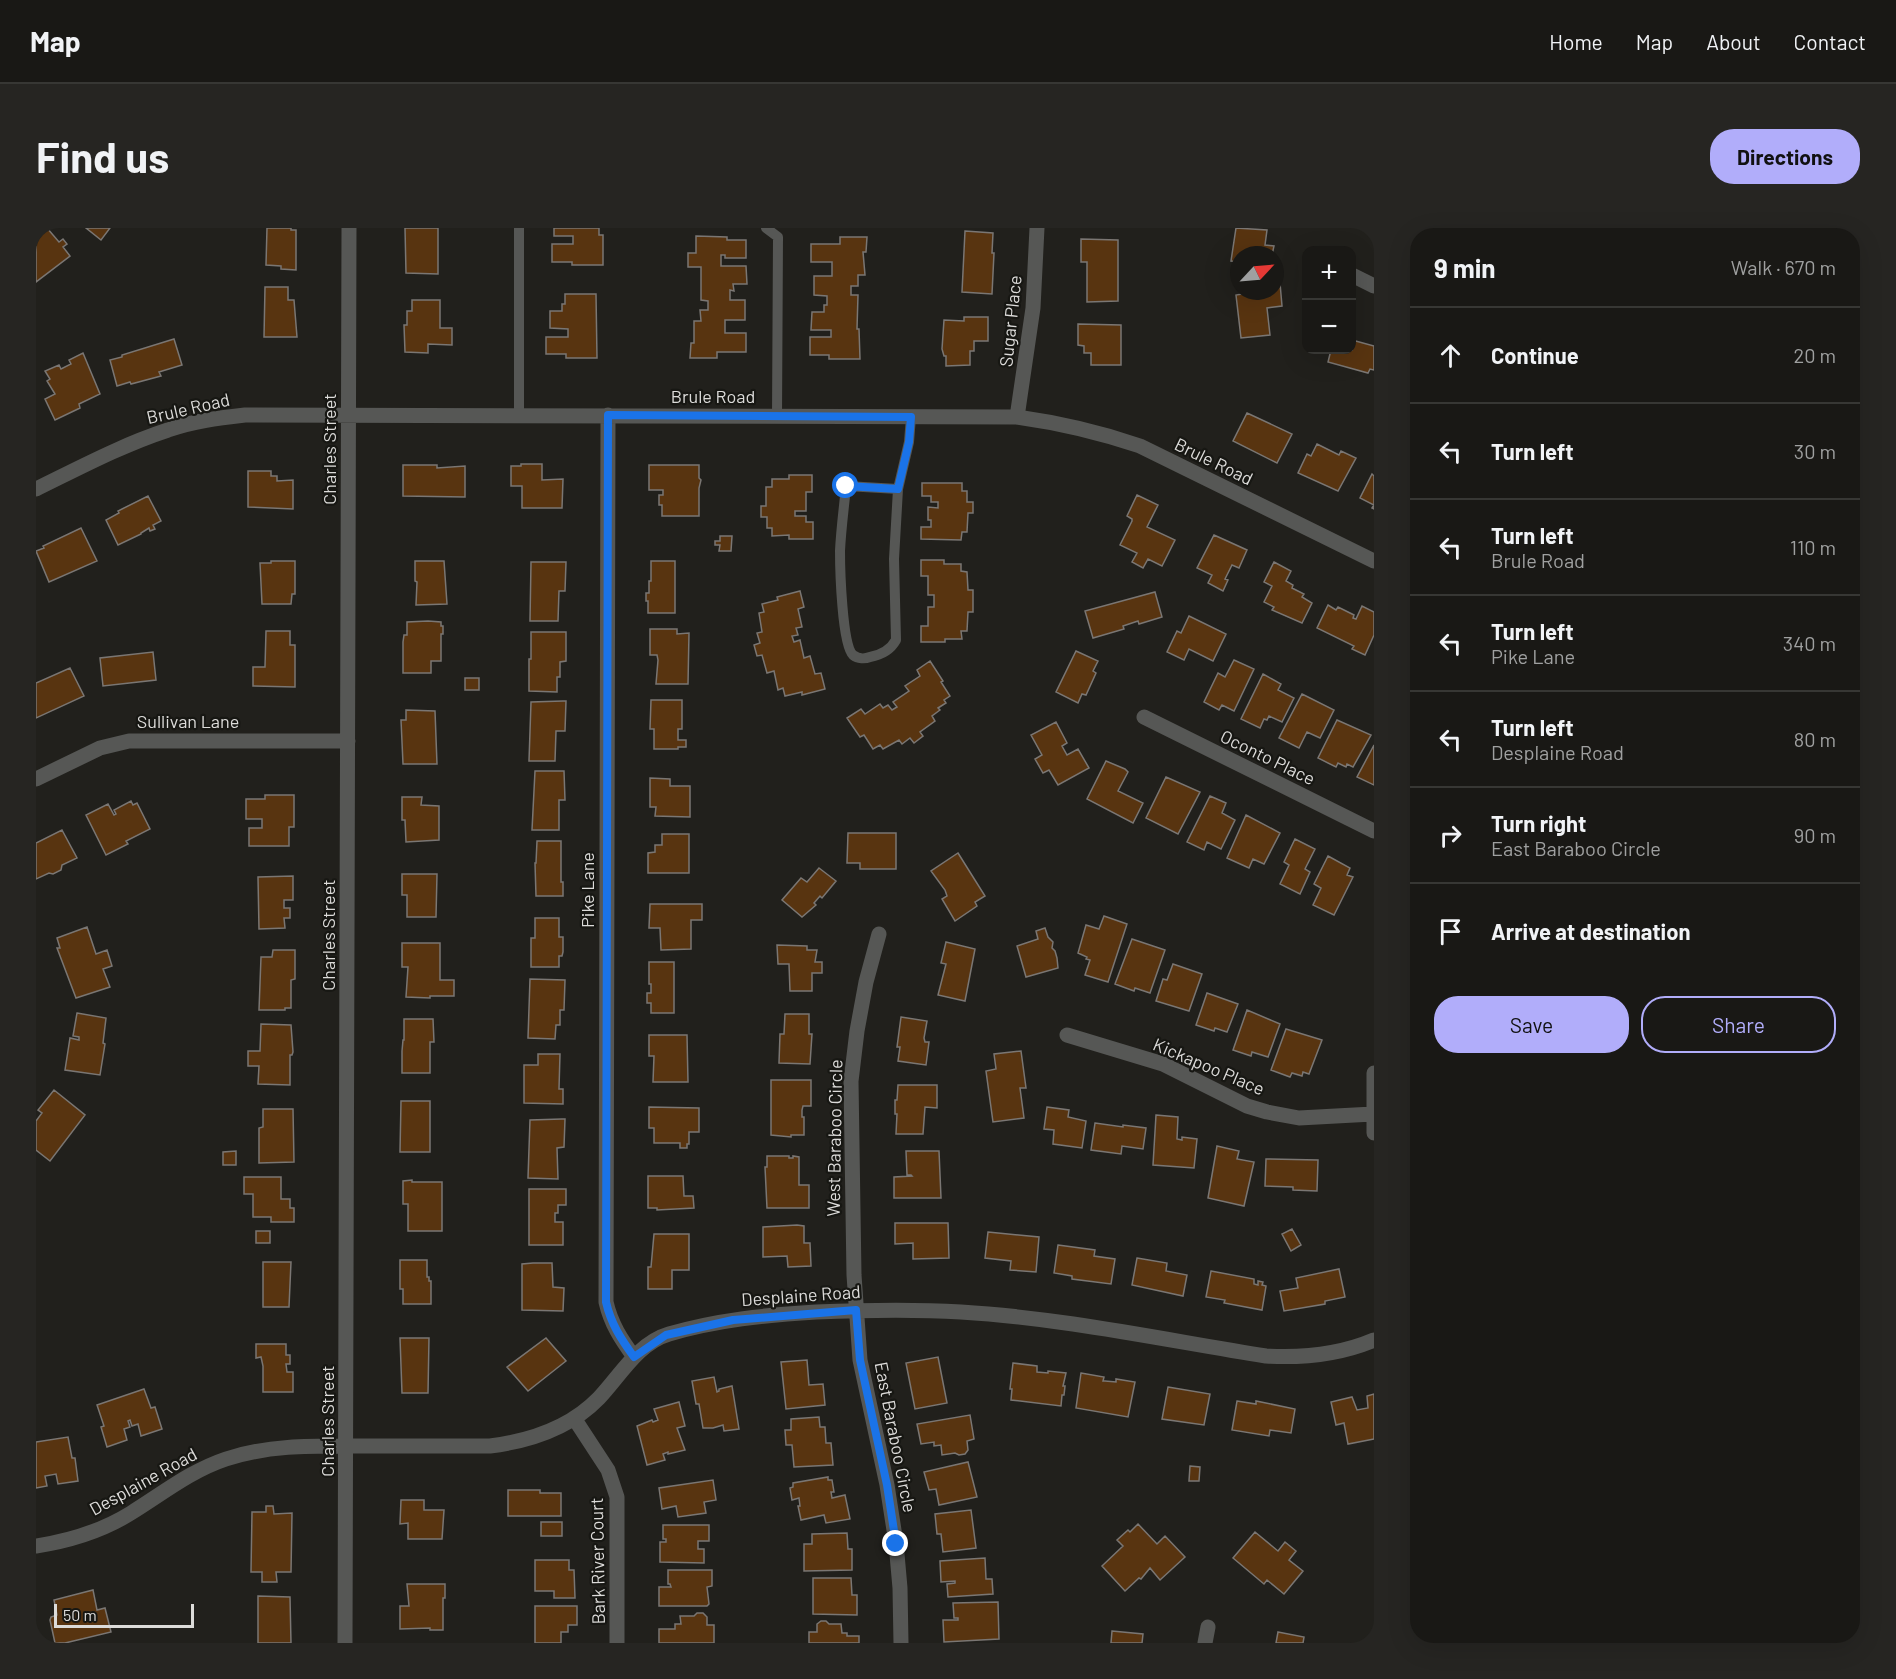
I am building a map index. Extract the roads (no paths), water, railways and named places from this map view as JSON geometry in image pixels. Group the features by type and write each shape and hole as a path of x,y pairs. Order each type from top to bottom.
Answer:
{"street":[{"name":"Charles Street","path":"345,1643 349,228"},
{"name":"Sugar Place","path":"1017,417 1033,308 1037,228"},
{"path":"1356,277 1374,286"},
{"name":"Brule Road","path":"36,489 132,443 170,429 211,419 245,415 1017,417 1100,432 1140,446 1374,561"},
{"name":"Pike Lane","path":"608,415 606,1302 616,1332 634,1357"},
{"name":"Oconto Place","path":"1144,717 1374,831"},
{"name":"Sullivan Lane","path":"36,779 100,748 129,741 348,741"},
{"name":"West Baraboo Circle","path":"856,1310 851,1081 866,982 879,934"},
{"name":"Kickapoo Place","path":"1067,1035 1163,1064 1247,1106 1267,1112 1299,1118 1373,1114"},
{"path":"1374,1073 1374,1133"},
{"name":"Desplaine Road","path":"36,1546 60,1542 95,1531 130,1514 196,1471 251,1452 287,1446 490,1446 518,1442 546,1433 574,1418 598,1399 634,1357 666,1335 733,1320 856,1310 961,1312 1043,1320 1266,1356 1300,1358 1361,1346 1374,1340"},
{"name":"East Baraboo Circle","path":"856,1310 860,1360 887,1485 896,1544 901,1643"},
{"name":"Bark River Court","path":"574,1418 608,1470 617,1497 617,1643"},
{"path":"1205,1643 1208,1627"}],"lane":[{"path":"519,228 519,414"},
{"path":"766,228 778,237 777,416"},
{"path":"898,489 846,486 840,552 845,637 850,651 859,658 864,659 880,654 893,646 896,640 894,559 898,489 909,442 911,417"}]}
